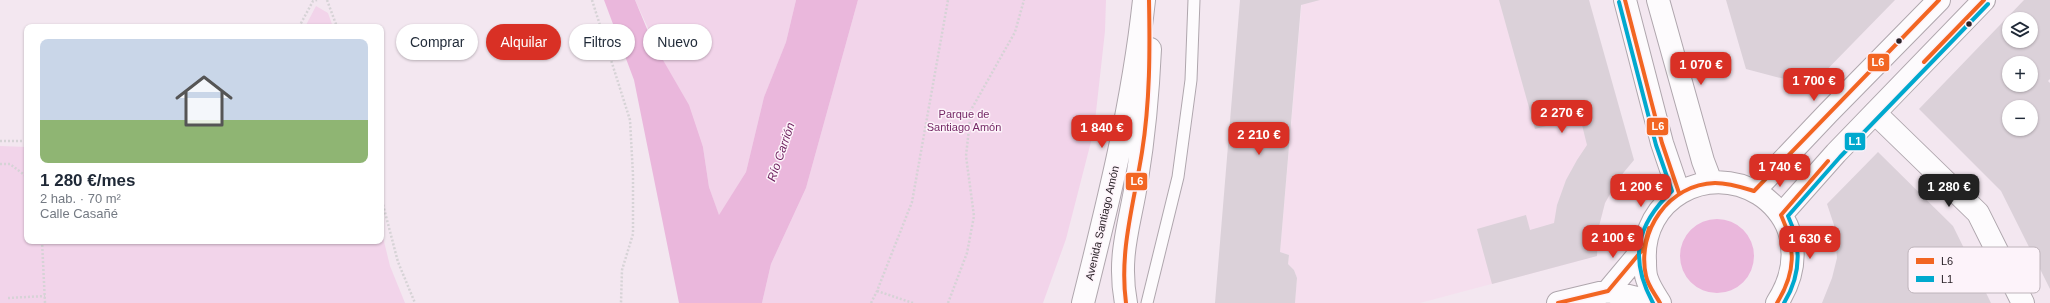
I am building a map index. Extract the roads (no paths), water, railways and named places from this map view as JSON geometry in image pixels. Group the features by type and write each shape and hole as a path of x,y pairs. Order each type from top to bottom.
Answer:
{"street":[{"name":"Avenida Santiago Amón","path":"1083,303 1101,233 1126,115 1141,36 1144,0"},
{"path":"1126,303 1122,266 1125,240 1140,165 1148,96 1149,0"},
{"path":"1625,0 1662,143 1679,193"},
{"path":"1658,0 1703,161 1711,182"},
{"path":"1754,191 1939,0"},
{"path":"1781,215 1832,157 1984,0"},
{"path":"1875,113 1978,213 1995,247"},
{"path":"1659,303 1646,278 1644,248 1648,232 1655,217 1666,204 1679,193 1694,186 1711,182 1733,184 1754,191 1769,201 1781,215 1787,227 1794,253 1790,280 1777,303"},
{"path":"1608,291 1644,248"},
{"path":"1558,303 1608,291 1659,303"},
{"path":"2018,293 2023,303"}],"lane":[{"path":"1147,303 1178,177 1190,80 1194,0"}],"water":[{"name":"Río Carrión","path":"604,0 635,0 645,24 643,24 643,60 663,60 689,105 703,147 709,187 719,215 746,172 764,97 786,42 796,0 858,0 806,188 771,264 762,303 679,303 634,80 626,60 635,60 635,24 613,24"},
{"path":"1717,219 1731,222 1743,230 1751,242 1754,256 1751,270 1743,282 1731,290 1717,293 1703,290 1691,282 1683,270 1680,256 1683,242 1691,230 1703,222"}],"park label":[{"name":"Parque de Santiago Amón","path":"964,120"}]}
